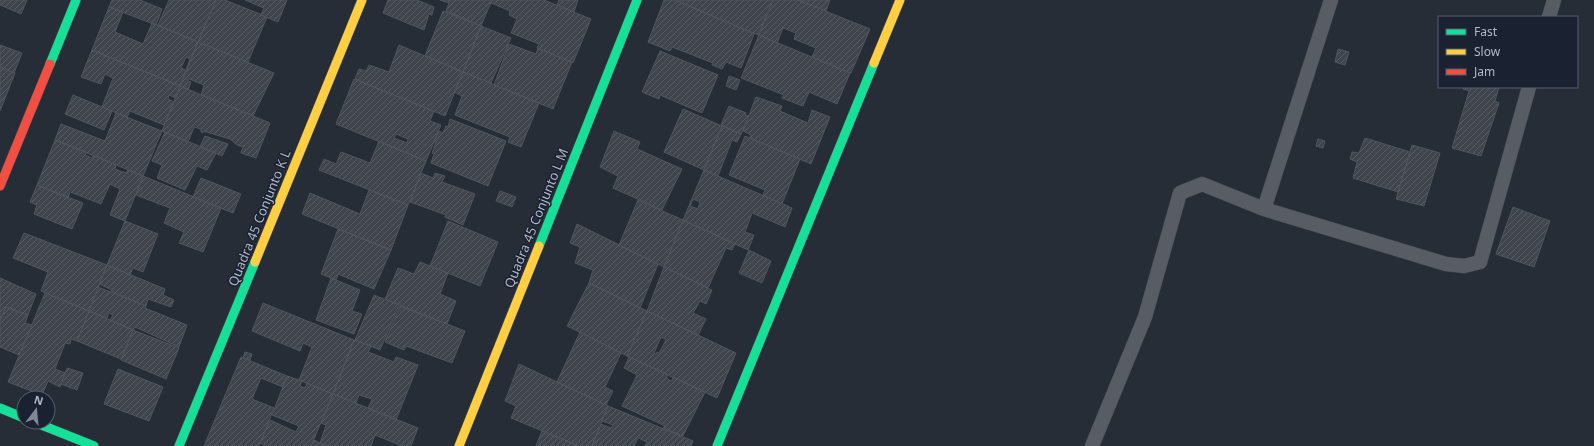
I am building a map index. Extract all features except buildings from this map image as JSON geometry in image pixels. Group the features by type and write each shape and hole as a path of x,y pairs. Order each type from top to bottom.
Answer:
{"street":[{"path":"0,186 76,0"},
{"name":"Quadra 45 Conjunto K L","path":"180,446 362,0"},
{"name":"Quadra 45 Conjunto L M","path":"459,446 637,0"},
{"path":"717,446 900,0"},
{"path":"0,408 16,415"},
{"path":"54,430 94,446"}],"lane":[{"path":"1264,209 1330,0"},
{"path":"1549,16 1554,0"},
{"path":"1092,446 1144,317 1180,193 1202,184 1264,209 1446,264 1464,266 1480,262 1529,88"}],"traffic: fast":[{"path":"50,64 76,0"},
{"path":"539,246 637,0"},
{"path":"717,446 874,63"},
{"path":"179,446 255,262"},
{"path":"0,408 16,415"},
{"path":"54,430 94,446"}],"traffic: slow":[{"path":"255,262 362,0"},
{"path":"874,63 900,0"},
{"path":"459,446 539,246"}],"traffic: jam":[{"path":"0,186 50,64"}]}
